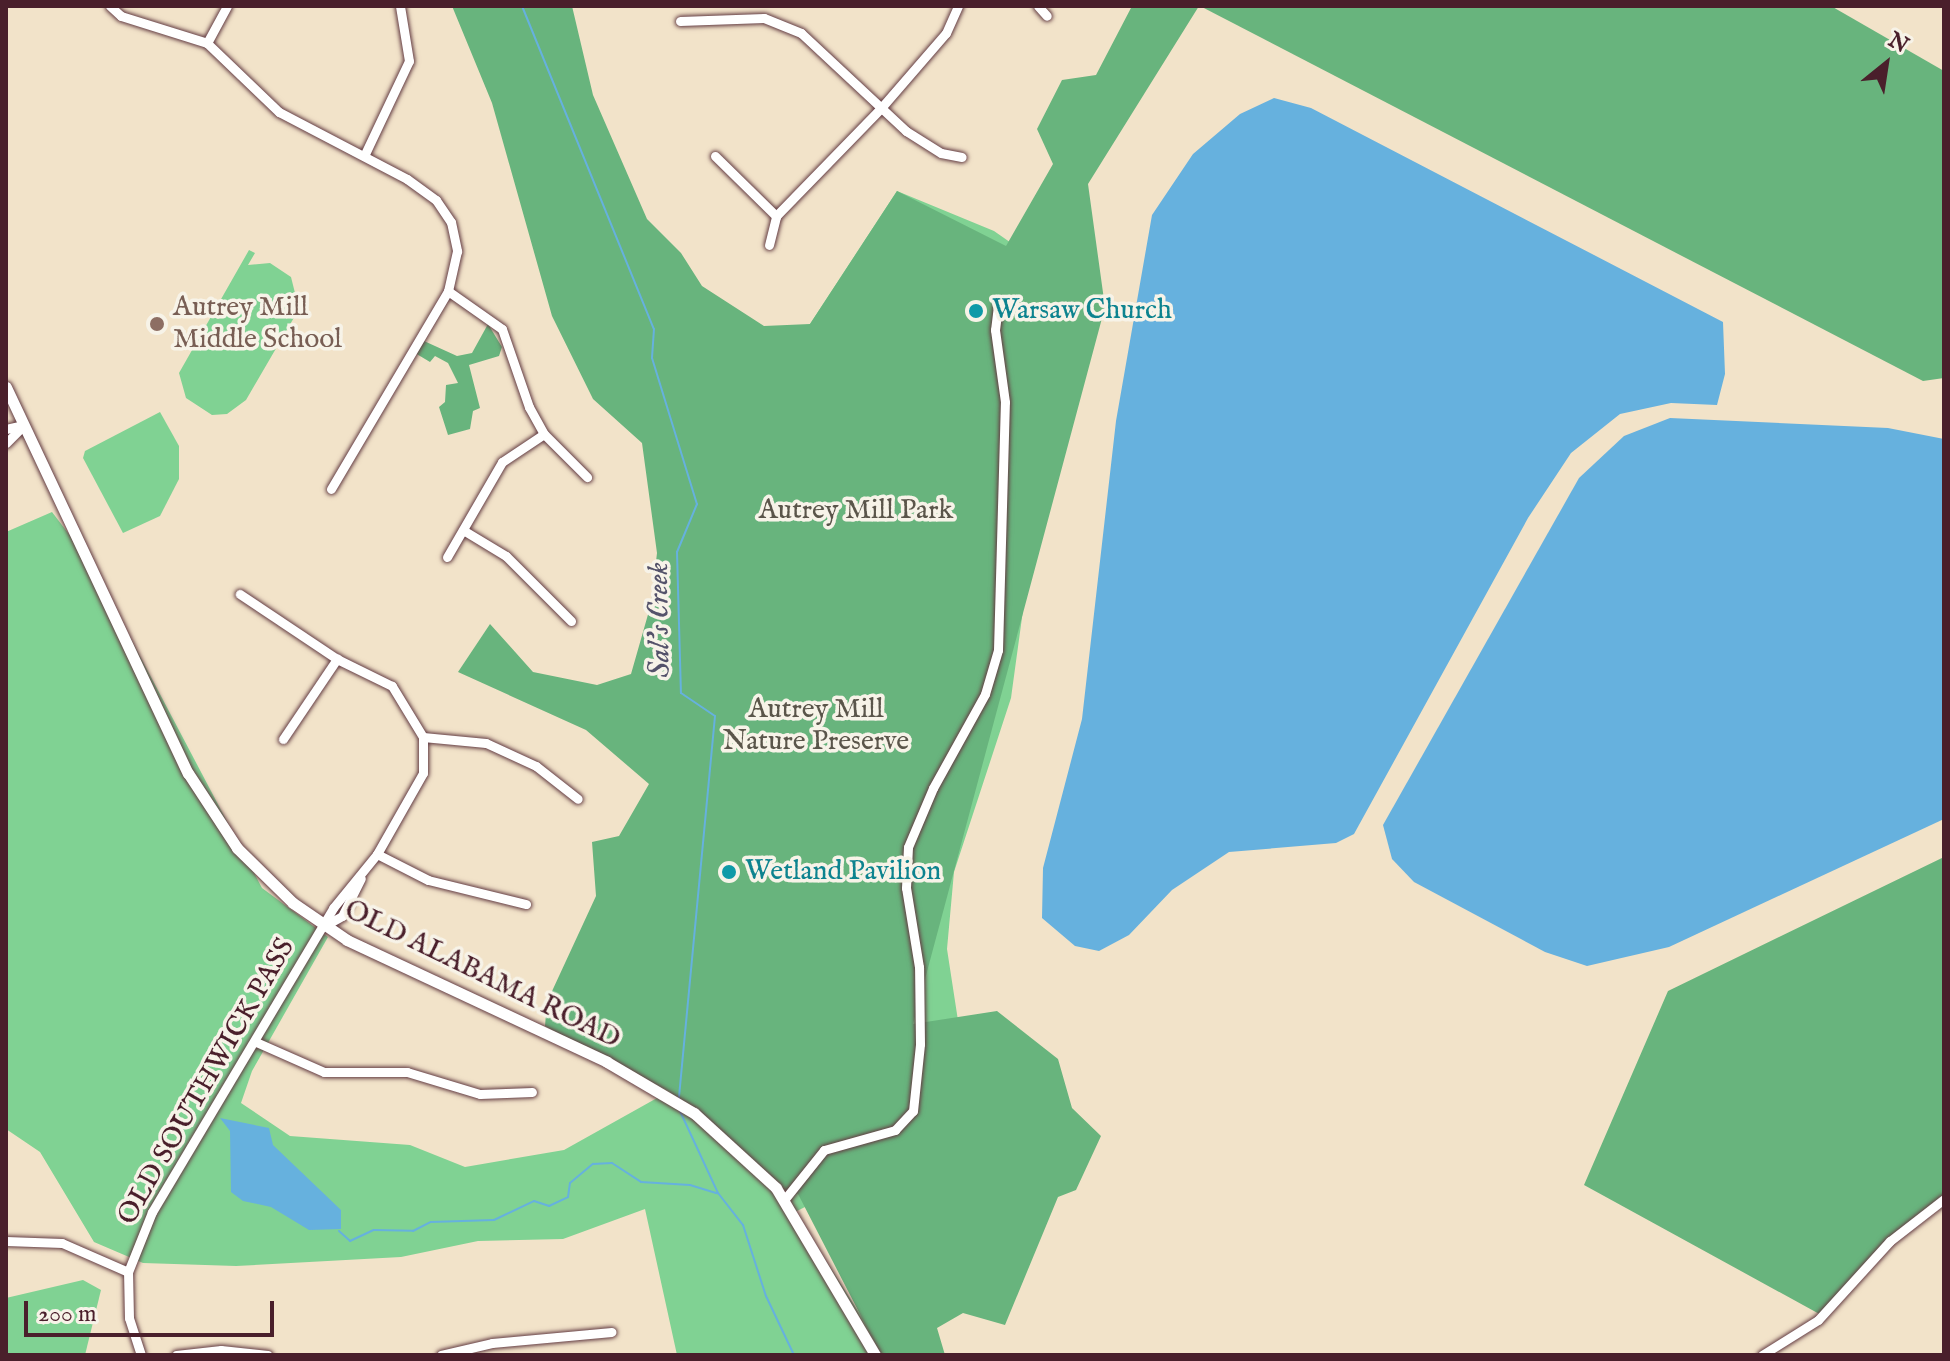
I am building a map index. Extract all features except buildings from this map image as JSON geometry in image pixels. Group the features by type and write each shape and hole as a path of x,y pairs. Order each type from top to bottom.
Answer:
{"main road":[{"name":"OLD ALABAMA ROAD","path":"6,387 201,795 264,877 324,926 659,1089 727,1139 784,1200 875,1355"}],"street":[{"path":"110,6 134,21 207,43 279,112 364,156 436,200 451,222 457,251 448,291 331,489"},
{"path":"207,43 227,6"},
{"path":"364,156 409,61 400,6"},
{"path":"769,245 776,216 881,108 946,33 958,6"},
{"path":"1038,6 1047,16"},
{"path":"680,21 764,18 801,33 881,108 941,153 962,157"},
{"path":"715,156 776,216"},
{"path":"448,291 502,329 529,407 544,434 587,477"},
{"path":"784,1200 824,1150 895,1130 906,1123 915,1103 919,967 906,888 908,847 933,788 985,694 998,650 1005,402 995,330 998,304"},
{"path":"6,429 24,425"},
{"path":"6,443 24,425"},
{"path":"447,557 502,462 544,434"},
{"path":"463,530 506,556 571,621"},
{"path":"240,594 337,659 392,686 423,737 486,743 536,766 578,799"},
{"path":"283,739 337,659"},
{"name":"OLD SOUTHWICK PASS","path":"141,1355 129,1318 128,1272 152,1212 324,926 342,916 361,878 417,791 423,737"},
{"path":"377,854 428,880 526,904"},
{"path":"256,1042 324,1072 407,1072 480,1094 532,1092"},
{"path":"1762,1355 1818,1320 1890,1241 1944,1199"},
{"path":"6,1241 62,1243 128,1272"},
{"path":"441,1355 492,1343 611,1332"},
{"path":"176,1355 221,1350 268,1355"}],"green space":[{"name":"Autrey Mill Nature Preserve","path":"452,6 572,6 593,95 647,219 681,253 702,286 764,326 810,324 897,191 1006,246 1053,164 1037,129 1062,80 1096,75 1132,6 1199,6 1088,184 1105,307 913,1024 997,1011 1058,1059 1072,1108 1101,1136 1076,1190 1058,1197 1005,1325 963,1313 937,1328 945,1355 881,1355 798,1194 776,1187 669,1091 545,1026 547,1002 596,896 592,842 619,836 649,784 586,730 458,672 490,624 533,672 597,685 631,674 651,604 657,553 642,443 593,399 552,316 492,103"},
{"path":"1200,6 1831,6 1944,71 1944,378 1923,381"},
{"name":"Autrey Mill Park","path":"897,191 994,231 1024,252 1027,581 1011,698 954,872 947,949 961,1040 923,1148 795,1212 867,1325 880,1355 677,1355 645,1209 563,1239 478,1241 401,1257 236,1266 143,1263 94,1242 40,1152 6,1129 6,532 52,512 91,563 262,888 328,937 252,1071 241,1103 290,1136 410,1145 465,1167 564,1150 666,1093 545,1026 693,716 810,324"},
{"path":"249,250 255,253 248,265 270,263 291,277 299,309 246,400 227,414 212,415 186,398 179,373"},
{"path":"488,324 502,347 499,356 469,365 480,408 473,411 470,429 448,435 439,407 445,402 446,385 458,383 448,363 435,356 430,362 415,353 424,341 457,356 472,353"},
{"path":"160,412 179,446 179,479 160,516 123,533 83,458 85,451"},
{"path":"1944,857 1944,1204 1878,1253 1823,1316 1584,1185 1668,991"},
{"path":"83,1280 101,1290 85,1355 6,1355 6,1298"}],"water":[{"path":"1274,98 1311,108 1723,322 1725,374 1717,405 1671,403 1620,414 1571,453 1528,518 1354,834 1336,843 1229,852 1172,890 1129,935 1099,951 1075,946 1042,918 1043,868 1082,719 1116,421 1152,215 1193,154 1240,114"},
{"path":"1670,418 1888,428 1944,439 1944,819 1669,947 1587,966 1545,952 1414,882 1392,859 1383,825 1579,478 1624,436"},
{"path":"220,1118 269,1128 273,1145 341,1210 341,1229 309,1230 271,1207 243,1201 231,1192 230,1131"}],"waterway":[{"name":"Sal's Creek","path":"522,6 654,329 652,358 697,504 677,552 681,693 715,716 679,1099"},
{"path":"679,1109 718,1193 743,1225 766,1296 794,1355"},
{"path":"339,1231 350,1241 374,1230 413,1231 431,1222 494,1220 534,1201 549,1206 568,1197 570,1183 593,1164 612,1163 641,1182 690,1185 717,1193"}],"place":[{"name":"Warsaw Church","path":"976,311"},
{"name":"Autrey Mill Middle School","path":"157,324"},
{"name":"Wetland Pavilion","path":"729,872"}]}
